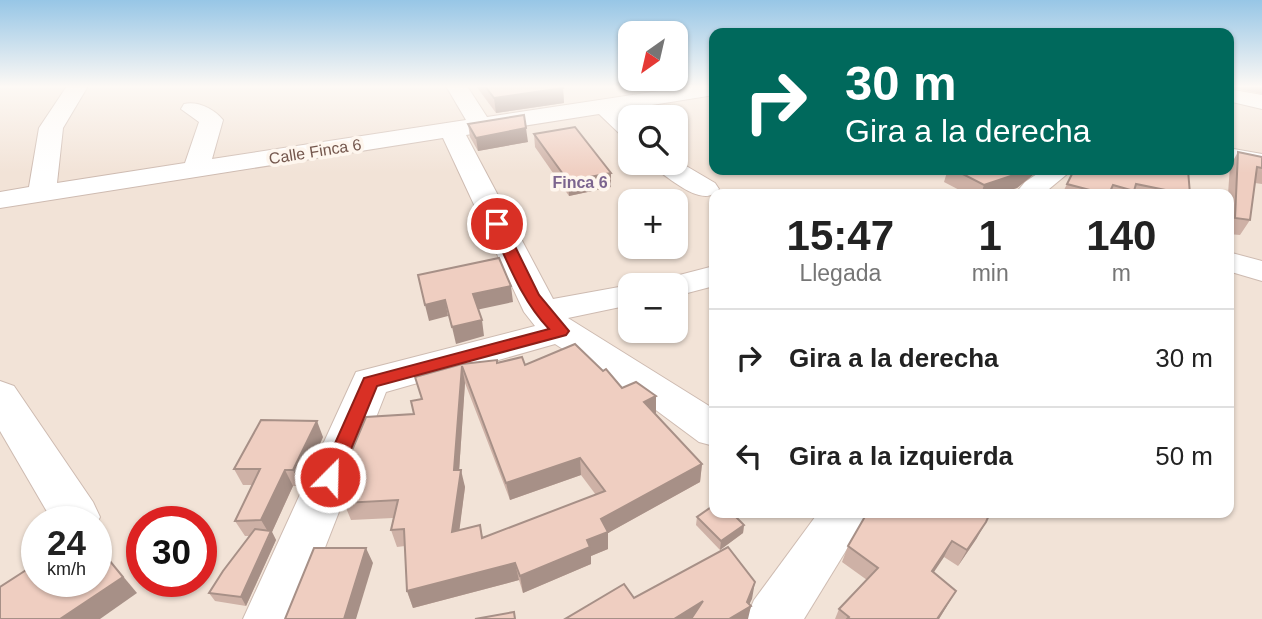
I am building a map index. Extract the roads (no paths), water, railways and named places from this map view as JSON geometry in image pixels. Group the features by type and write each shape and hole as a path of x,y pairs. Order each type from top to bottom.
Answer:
{"street":[{"path":"42,194 51,128 59,115"},
{"path":"196,170 211,120 202,115"},
{"path":"463,115 551,322 709,427"},
{"name":"Calle Finca 6","path":"0,200 466,127 526,115"},
{"path":"1234,156 1262,162"},
{"path":"682,175 705,189"},
{"path":"1031,189 1054,175"},
{"path":"1234,263 1262,271"},
{"path":"688,283 709,277"},
{"path":"270,619 370,382 618,299"},
{"path":"0,396 69,506"},
{"path":"773,619 837,518"}],"district":[{"name":"Finca 6","path":"580,182"}]}
